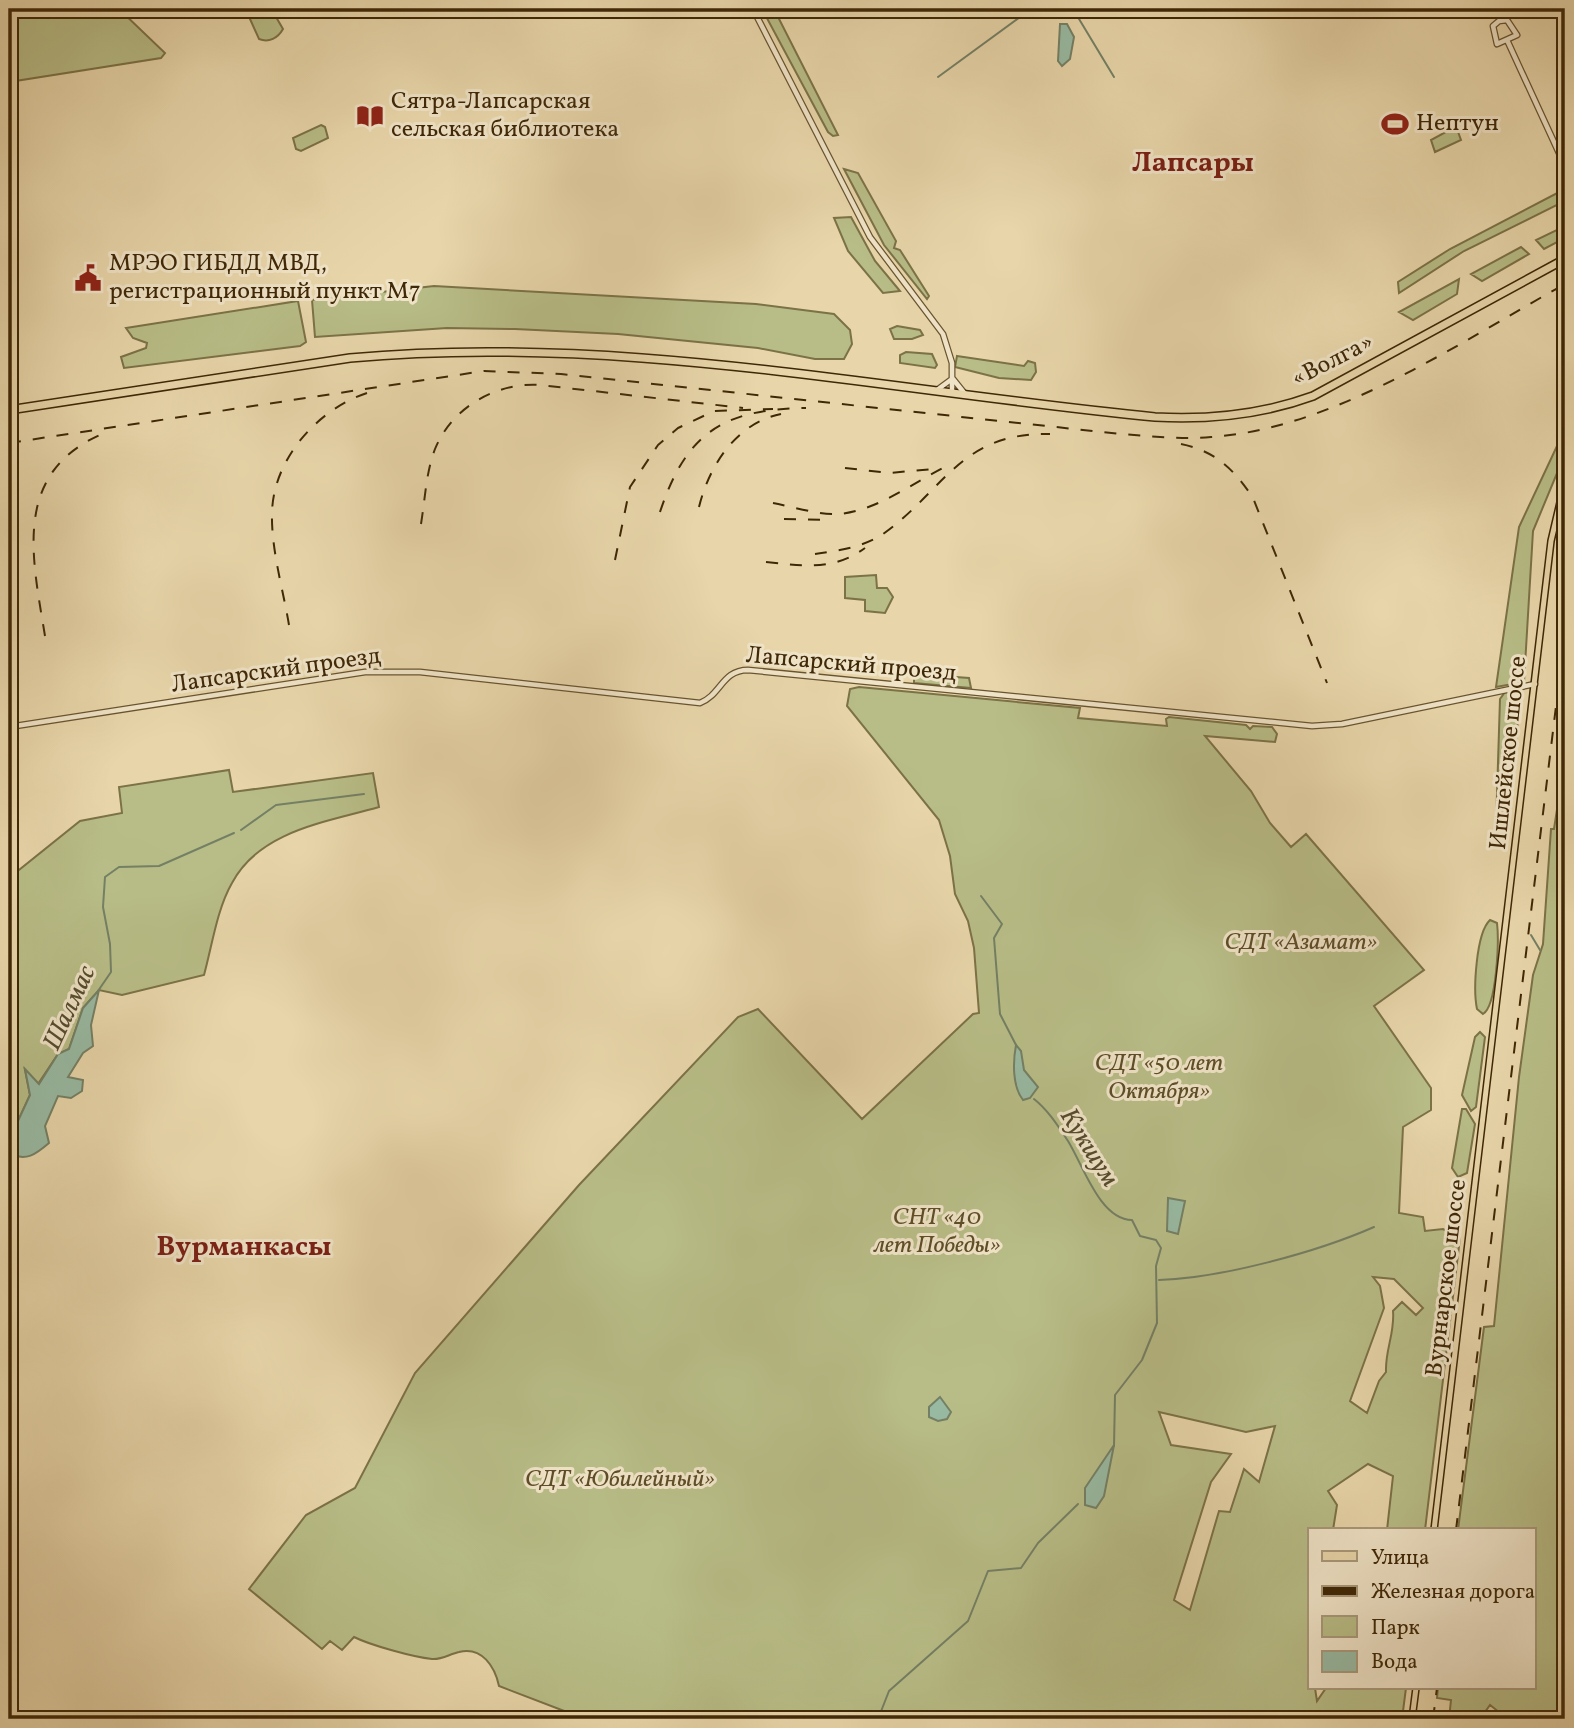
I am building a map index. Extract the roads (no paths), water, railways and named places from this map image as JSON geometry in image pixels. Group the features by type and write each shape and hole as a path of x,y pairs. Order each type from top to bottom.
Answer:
{"highway":[{"name":"«Волга»","path":"9,410 350,358 403,353 513,351 630,356 1097,411 1200,418 1242,415 1281,407 1329,387 1565,259"}],"main road":[{"name":"Ишлейское шоссе","path":"1495,1030 1552,530 1565,481"},
{"name":"Вурнарское шоссе","path":"1434,1528 1495,1030"},
{"path":"1412,1719 1416,1690"}],"street":[{"path":"753,9 870,237 943,334 950,352 952,394"},
{"path":"1499,21 1511,23 1517,34 1507,40 1497,44 1492,30 1499,21"},
{"path":"1507,40 1565,166"},
{"path":"934,392 953,378"},
{"path":"953,378 967,396"},
{"name":"Лапсарский проезд","path":"9,727 365,672 420,672 700,703 709,699 728,675 748,670 1312,726 1342,724 1535,684"}],"water":[{"path":"1060,24 1067,24 1074,37 1070,59 1062,66 1058,61"},
{"path":"99,990 91,1025 93,1046 83,1053 68,1077 83,1080 82,1091 71,1098 58,1096 45,1126 49,1143 30,1156 9,1154 9,1121 18,1121 30,1095 25,1069 39,1084 58,1054 69,1049 83,1008"},
{"path":"1016,1045 1021,1051 1024,1070 1038,1087 1030,1098 1023,1100 1015,1081"},
{"path":"1168,1198 1185,1201 1178,1234 1167,1231"},
{"path":"940,1397 951,1412 947,1419 938,1421 929,1417 929,1407"},
{"path":"1114,1445 1104,1496 1096,1508 1085,1505 1085,1488"}],"waterway":[{"path":"938,77 1031,9"},
{"path":"1073,9 1114,77"},
{"name":"Шалмас","path":"241,830 276,805 364,794"},
{"name":"Шалмас","path":"98,991 111,972 110,944 103,907 105,877 119,867 159,866 234,833"},
{"path":"981,896 1002,924 994,938 1000,1014 1016,1045"},
{"path":"1531,935 1540,950"},
{"name":"Кукшум","path":"1034,1099 1068,1141 1102,1201 1121,1218 1132,1220 1140,1236 1156,1240 1161,1248 1156,1266 1157,1323 1142,1360 1115,1395 1114,1446"},
{"path":"1159,1280 1211,1274 1269,1262 1325,1246 1374,1227"},
{"name":"Кукшум","path":"878,1719 889,1691 968,1621 988,1571 1021,1568 1038,1543 1078,1504"}],"railway":[{"path":"9,443 484,371 561,374 1121,434 1177,438 1211,437 1257,431 1303,418 1349,400 1439,356 1565,284"},
{"path":"421,524 430,467 443,434 464,410 492,393 524,385 540,385 743,408"},
{"path":"289,625 272,527 274,493 280,474 302,439 316,424 332,411 367,393"},
{"path":"660,512 682,463 712,431 730,421 752,414 806,408"},
{"path":"615,560 630,487 658,445 678,428 714,411 773,409"},
{"path":"699,507 710,476 727,448 751,427 781,414"},
{"path":"45,636 34,546 35,518 42,492 55,469 76,448 107,432"},
{"path":"815,554 859,545 883,534 974,453 1019,436 1050,434"},
{"path":"1181,444 1204,451 1223,463 1239,478 1253,498 1327,683"},
{"path":"773,503 823,513 853,512 880,502 945,467"},
{"path":"845,468 889,473 933,469"},
{"path":"784,519 832,520"},
{"path":"766,562 830,564 865,548"},
{"path":"1456,1528 1565,632"},
{"path":"1433,1719 1437,1690"}],"place":[{"name":"Сятра-Лапсарская сельская библиотека","path":"370,116"},
{"name":"Нептун","path":"1395,124"},
{"name":"МРЭО ГИБДД МВД, регистрационный пункт М7","path":"88,278"}],"district":[{"name":"Лапсары","path":"1193,163"},
{"name":"Вурманкасы","path":"244,1247"}],"park label":[{"name":"СДТ «Азамат»","path":"1301,943"},
{"name":"СДТ «50 лет Октября»","path":"1159,1078"},
{"name":"СНТ «40 лет Победы»","path":"937,1232"},
{"name":"СДТ «Юбилейный»","path":"620,1480"}]}
